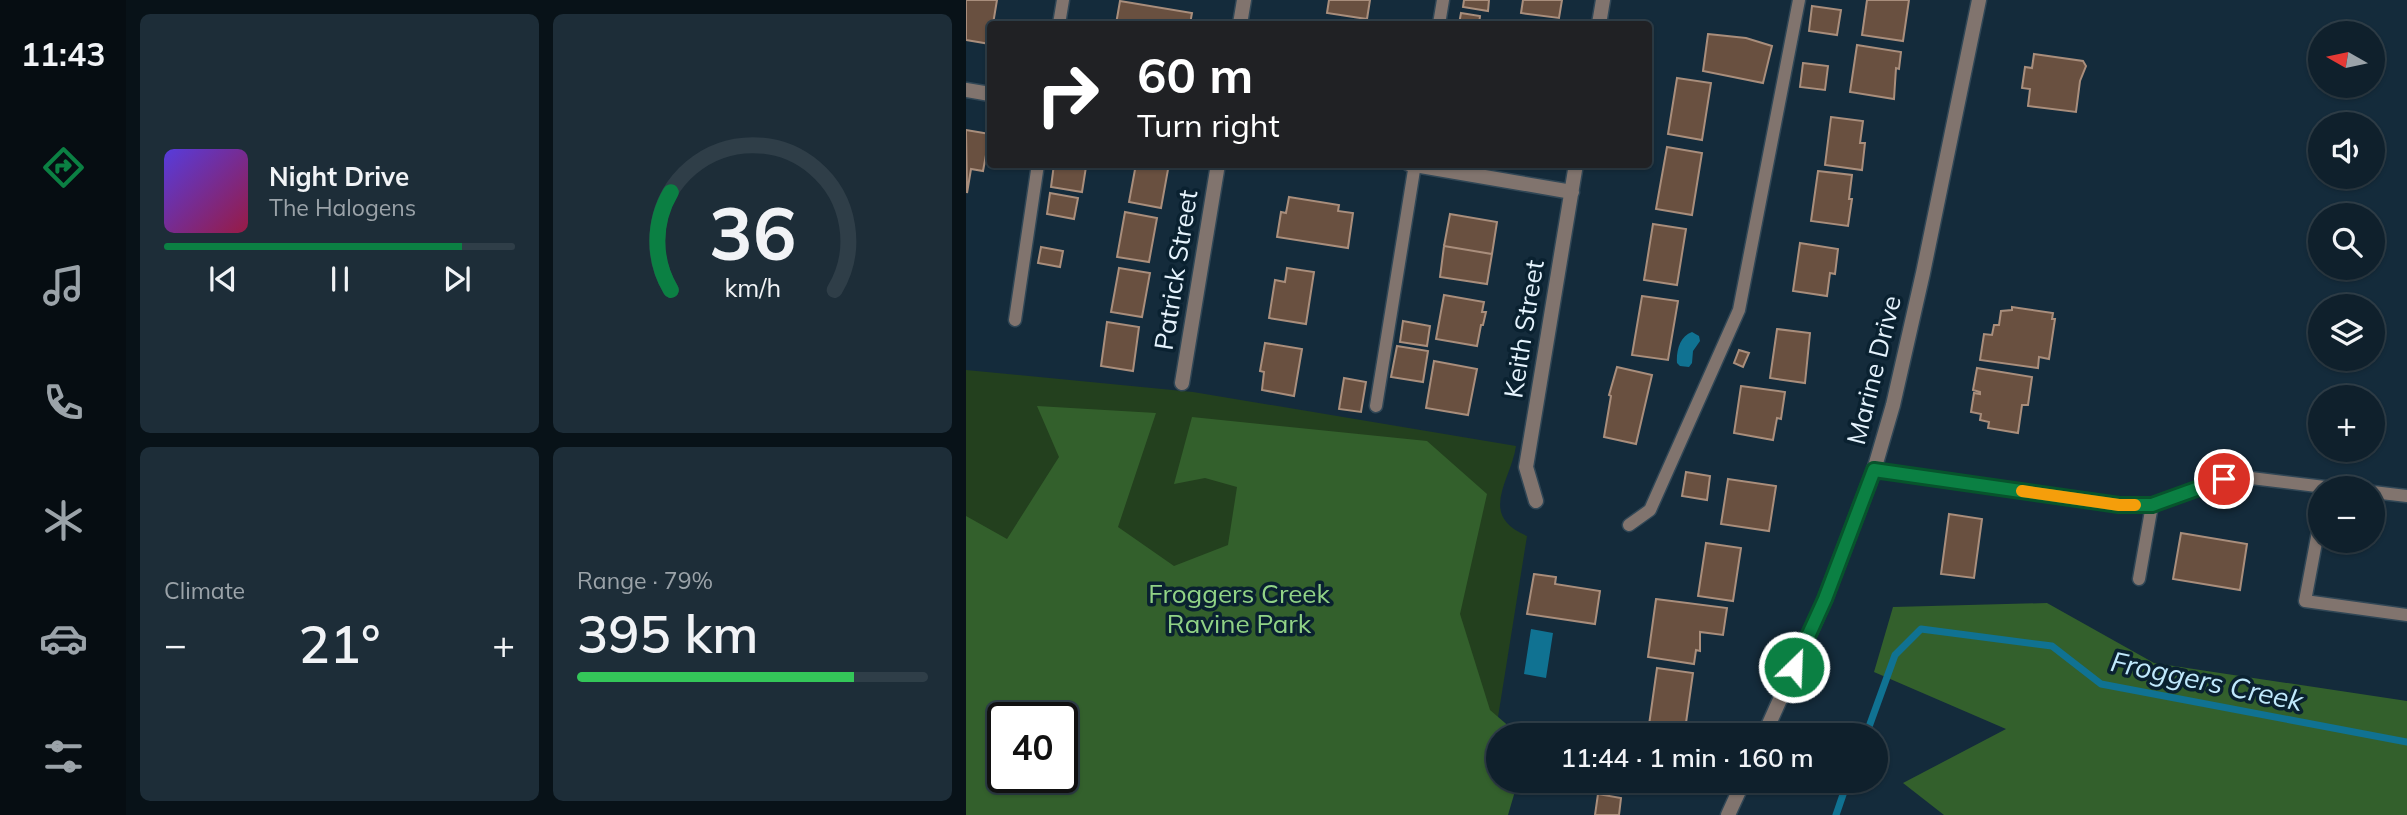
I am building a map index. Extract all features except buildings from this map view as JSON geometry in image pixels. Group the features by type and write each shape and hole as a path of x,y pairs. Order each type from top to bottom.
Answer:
{"street":[{"path":"1240,21 1244,0"},
{"path":"1600,21 1603,0"},
{"name":"Marine Drive","path":"1769,723 1825,599 1874,470 1893,405 1979,0"},
{"path":"966,90 987,94"},
{"name":"Patrick Street","path":"1182,383 1217,168"},
{"path":"1431,168 1572,192"},
{"name":"Keith Street","path":"1536,501 1526,467 1575,168"},
{"path":"1728,815 1738,793"}],"lane":[{"path":"1060,21 1063,0"},
{"path":"1440,21 1443,0"},
{"path":"1629,525 1650,510 1739,310 1799,0"},
{"path":"1015,320 1037,168"},
{"path":"1376,406 1413,168"},
{"path":"1874,470 2119,505 2152,505 2224,479 2243,477 2308,486"},
{"path":"2385,493 2407,496"},
{"path":"2138,579 2152,505"},
{"path":"2314,553 2305,601 2407,615"}],"green space":[{"name":"Froggers Creek Ravine Park","path":"966,370 1193,392 1516,446 1504,484 1500,508 1503,518 1512,528 1527,536 1497,723 1486,723 1486,767 966,815"},
{"name":"Froggers Creek Ravine Park","path":"1037,406 1156,413 1118,527 1174,566 1228,545 1237,487 1205,478 1174,484 1192,417 1427,441 1487,494 1460,614 1490,710 1505,723 1486,723 1486,793 1514,793 1508,815 966,815 966,516 1007,539 1059,457"},
{"path":"2047,603 2154,663 2407,701 2407,815 1944,815 1903,783 2006,729 1874,672 1893,607"}],"water":[{"path":"1692,332 1699,336 1700,341 1693,351 1689,367 1680,366 1677,363 1678,349 1684,337"},
{"path":"1531,629 1553,633 1546,678 1524,674"}],"waterway":[{"name":"Froggers Creek","path":"1870,723 1895,655 1921,629 2052,646 2101,684 2407,742"},
{"path":"1836,815 1844,793"}],"slow traffic":[{"path":"2022,491 2135,505"}],"route":[{"path":"1794,667 1825,599 1874,470 2119,505 2152,505 2224,479"}]}
